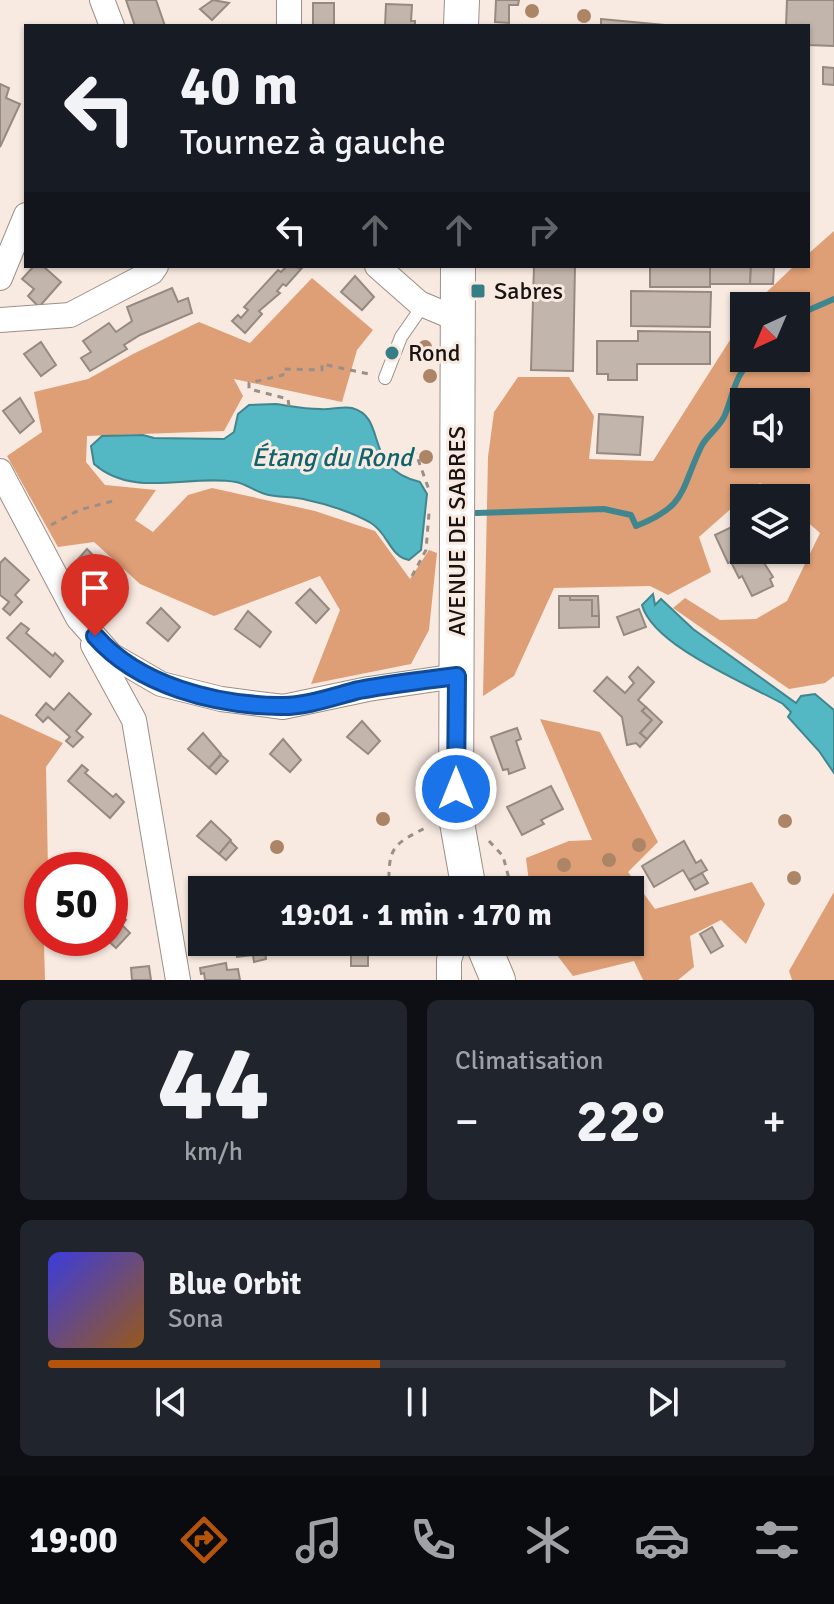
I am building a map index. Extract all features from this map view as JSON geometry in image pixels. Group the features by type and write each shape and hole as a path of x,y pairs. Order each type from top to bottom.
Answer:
{"main road":[{"path":"461,24 462,0"},
{"name":"AVENUE DE SABRES","path":"458,268 456,817 467,876"}],"street":[{"path":"102,0 111,24"},
{"path":"289,0 289,24"},
{"path":"0,278 24,220"},
{"path":"0,320 70,315 155,268"},
{"path":"379,268 419,303 457,319"},
{"path":"0,471 134,720 178,980"},
{"path":"78,618 111,655 161,684 221,699 283,707 368,689 457,676"},
{"path":"449,980 450,956"}],"lane":[{"path":"385,378 401,337 417,314 419,303"}],"path":[{"path":"289,406 288,399 249,389 249,383 283,375 283,369 322,370 322,364 385,378"},
{"path":"414,448 430,494"},
{"path":"34,535 79,510 113,501"},
{"path":"412,576 426,550 429,510"}],"shaded area":[{"path":"834,231 834,676 825,683 789,689 673,608 685,598 720,620 756,619 787,601 805,564 810,564 810,554 820,533 810,524 810,484 730,484 730,510 699,537 711,572 668,595 650,586 554,588 514,676 483,696 488,457 494,412 518,377 569,377 594,416 589,459 653,461 730,340 730,372 810,372 810,292 767,292 792,268 810,268 810,252"},
{"path":"312,278 373,330 357,350 342,402 234,379 243,396 224,431 87,436 86,462 105,485 156,490 135,520 153,532 188,495 212,488 315,511 375,531 410,579 429,550 437,553 429,630 411,664 311,684 340,610 320,576 214,616 140,584 94,542 58,547 7,456 42,432 34,392 88,379 199,322 250,343"},
{"path":"0,714 63,743 46,767 48,852 24,852 24,956 44,956 45,980 0,980"},
{"path":"540,719 600,732 658,842 628,872 631,876 528,876 526,858 569,841 592,840"},
{"path":"752,882 765,904 746,944 721,920 690,936 694,967 678,980 643,980 634,961 573,976 558,956 644,956 644,894 655,909"},
{"path":"834,892 834,980 792,980 789,971"}],"water":[{"name":"Étang du Rond","path":"276,404 314,409 352,408 363,413 390,466 420,482 427,494 421,550 409,560 403,558 393,550 377,527 349,512 323,504 265,494 236,482 144,483 126,480 94,464 91,446 102,436 224,439 234,432 238,414 249,405"},
{"path":"653,594 655,605 661,599 693,629 796,703 801,696 815,694 834,710 834,773 788,717 791,712 783,704 703,662 663,635 642,605"}],"building":[{"path":"126,0 156,0 164,24 134,24"},
{"path":"213,0 229,3 212,20 200,9"},
{"path":"496,0 519,0 518,5 509,5 509,23 495,22"},
{"path":"787,0 834,0 834,46 810,45 810,24 786,24"},
{"path":"313,3 334,3 334,24 313,24"},
{"path":"386,4 412,5 411,21 415,24 385,24"},
{"path":"601,19 654,24 601,24"},
{"path":"823,67 834,68 834,85 823,84"},
{"path":"0,84 9,88 6,98 20,104 0,147"},
{"path":"32,268 45,268 61,282 39,307 28,296 34,289 22,279"},
{"path":"285,268 302,268 259,311 262,314 245,333 232,321 238,315 241,318 248,310 244,307 278,270 281,272"},
{"path":"534,268 575,268 573,371 531,370"},
{"path":"650,268 710,268 710,287 650,287"},
{"path":"710,268 751,268 750,284 710,284"},
{"path":"751,268 774,268 773,284 750,284"},
{"path":"355,276 374,297 362,310 341,292"},
{"path":"172,288 178,302 188,298 192,313 140,335 124,345 127,349 90,371 81,358 91,352 83,341 109,323 116,332 132,321 127,307"},
{"path":"631,291 711,292 710,327 631,326"},
{"path":"638,331 710,332 710,364 637,364 637,380 608,380 608,374 597,374 597,341 638,341"},
{"path":"41,342 56,365 41,376 24,354"},
{"path":"20,398 34,421 20,433 3,411"},
{"path":"599,414 643,417 640,455 597,453"},
{"path":"730,528 730,562 728,563 715,535"},
{"path":"87,549 106,569 92,583 73,565"},
{"path":"5,558 29,580 15,595 22,602 10,615 3,609 9,602 0,595 0,563"},
{"path":"732,564 765,564 773,577 770,579 773,586 752,596 742,576 739,578"},
{"path":"310,589 329,609 316,623 296,603"},
{"path":"559,596 570,596 570,600 592,600 592,616 599,616 599,627 559,628"},
{"path":"570,596 598,596 599,616 592,616 592,600 570,600"},
{"path":"161,608 180,627 168,641 147,623"},
{"path":"639,609 646,627 624,635 617,617"},
{"path":"248,611 271,632 260,647 235,629"},
{"path":"21,623 29,629 26,633 63,661 50,677 7,638"},
{"path":"638,667 654,682 638,700 646,707 642,711 652,720 640,733 647,739 640,747 636,743 627,745 622,717 594,691 607,677 625,693 634,683 629,677"},
{"path":"69,693 91,714 76,731 83,737 73,747 66,741 70,737 48,717 43,722 36,715 46,703 54,710"},
{"path":"646,707 662,722 647,739 640,733 652,720 642,711"},
{"path":"362,721 380,741 368,754 347,737"},
{"path":"517,728 521,739 516,741 525,768 509,774 508,769 503,770 491,737"},
{"path":"203,733 221,754 209,768 188,749"},
{"path":"283,739 301,760 290,772 270,754"},
{"path":"221,755 228,761 216,774 209,768"},
{"path":"82,765 88,770 85,773 113,797 116,794 124,802 110,818 68,781"},
{"path":"551,786 563,809 541,820 544,824 522,835 507,807"},
{"path":"211,821 231,840 219,854 197,836"},
{"path":"230,841 237,848 226,860 219,854"},
{"path":"684,841 696,863 701,860 707,870 689,880 683,870 654,887 642,866"},
{"path":"702,873 708,883 695,890 689,880"},
{"path":"712,927 723,946 711,953 700,934"},
{"path":"253,956 266,956 266,959 254,962"},
{"path":"351,956 368,956 368,966 351,966"},
{"path":"226,963 227,970 238,969 240,980 205,980 204,973 201,974 200,968"},
{"path":"149,966 151,980 132,980 131,968"}],"waterway":[{"path":"810,309 834,299"},
{"path":"476,513 604,509 631,515 636,526 653,519 680,496 703,443 724,417 742,372"}],"place":[{"name":"Sabres","path":"478,291"},
{"name":"Rond","path":"392,353"}],"route":[{"path":"95,636 111,655 161,684 221,699 283,707 368,689 457,676 456,789"}]}
